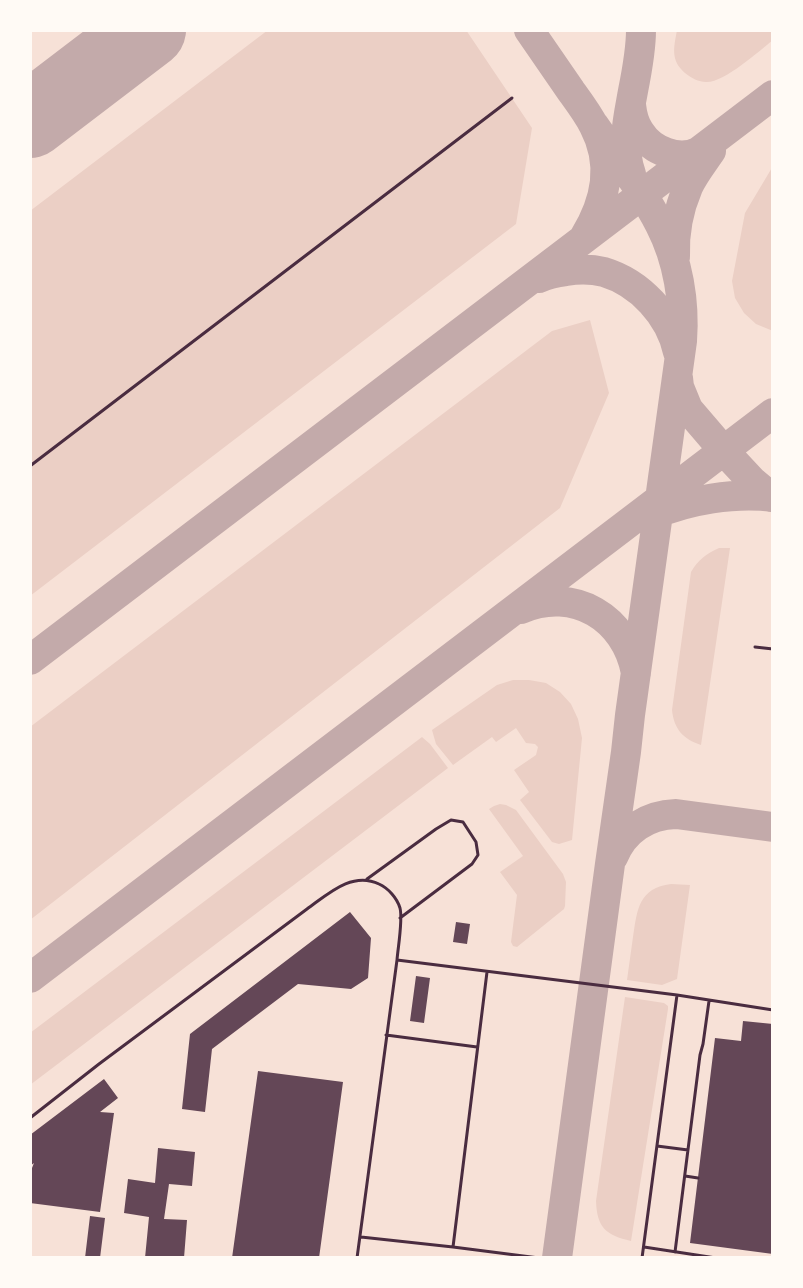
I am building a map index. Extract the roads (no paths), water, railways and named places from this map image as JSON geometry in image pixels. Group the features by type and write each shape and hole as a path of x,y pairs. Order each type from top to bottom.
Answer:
{"lane":[{"path":"30,466 512,98"},
{"path":"755,647 773,649"},
{"path":"366,880 451,820 463,822 476,842 478,855 472,864 400,918"},
{"path":"30,1118 307,909 341,886 356,880 371,880 391,892 400,908 400,918 397,960 357,1258"},
{"path":"397,960 677,995 773,1010"},
{"path":"453,1247 487,971"},
{"path":"642,1258 677,995"},
{"path":"675,1252 709,1001"},
{"path":"386,1035 477,1047"},
{"path":"657,1146 688,1150"},
{"path":"685,1176 698,1178"},
{"path":"361,1237 539,1258"},
{"path":"644,1247 716,1258"}]}
